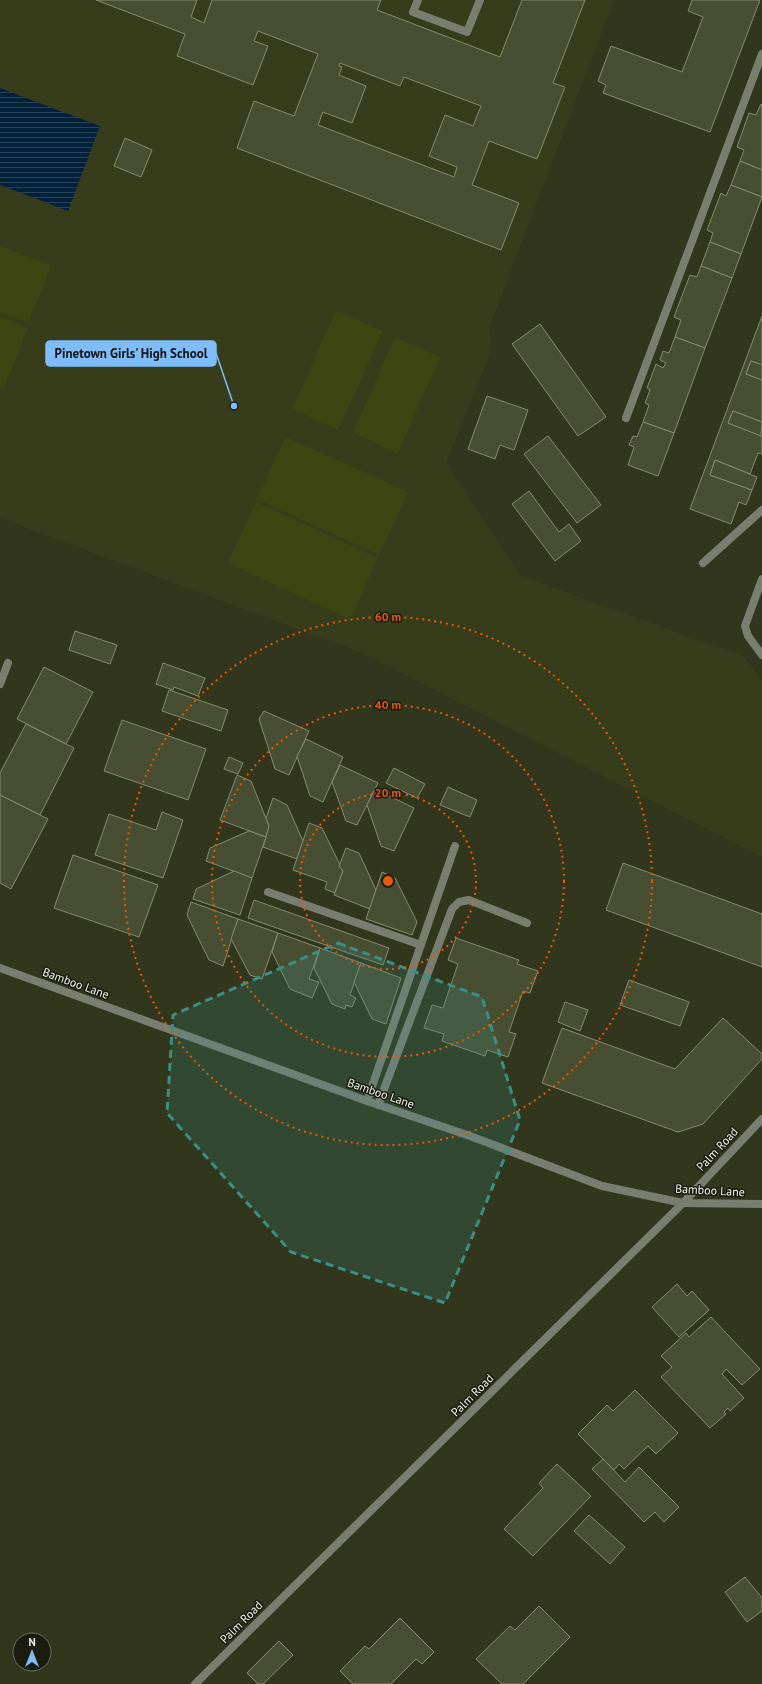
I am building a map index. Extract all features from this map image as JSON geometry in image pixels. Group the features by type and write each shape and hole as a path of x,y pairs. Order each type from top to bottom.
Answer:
{"street":[{"path":"418,0 413,12 467,32 480,0"},
{"path":"626,418 762,54"},
{"path":"703,564 762,510"},
{"path":"762,578 745,626 748,636 762,655"},
{"path":"0,684 8,663"},
{"path":"367,1101 455,846"},
{"path":"268,892 421,945"},
{"path":"378,1105 452,909 459,902 469,900 527,923"},
{"name":"Bamboo Lane","path":"0,968 378,1105 470,1136 602,1186 684,1203 762,1204"},
{"name":"Palm Road","path":"195,1684 684,1203 762,1119"}],"highlighted area":[{"path":"338,943 482,997 520,1120 445,1303 291,1252 167,1113 173,1015"}],"shaded area":[{"path":"0,0 614,0 489,328 492,349 446,463 521,576 743,656 762,680 762,857 364,654 0,518"},
{"path":"0,246 51,266 28,323 0,312"},
{"path":"336,311 383,331 338,430 292,409"},
{"path":"0,317 28,328 4,388 0,387"},
{"path":"395,337 440,357 398,453 353,433"},
{"path":"286,437 408,492 379,555 257,499"},
{"path":"256,502 378,558 350,619 228,563"}],"water":[{"path":"0,88 100,126 68,211 0,185"}],"building":[{"path":"96,0 197,0 191,17 204,23 212,0 381,0 377,10 500,57 522,0 585,0 553,83 565,87 537,159 489,141 472,185 519,203 501,250 237,148 254,101 294,116 318,54 258,31 254,41 268,46 253,85 177,56 185,34","holes":["340,63 400,86 404,77 481,106 473,126 445,115 429,156 457,167 454,177 318,125 323,112 352,123 366,86 339,75 342,67 339,66"]},
{"path":"692,0 760,0 710,132 603,93 606,85 598,81 611,46 682,72 703,17 688,11"},
{"path":"761,104 762,170 740,161 744,150 737,147 749,113 756,115"},
{"path":"125,138 152,150 141,177 114,166"},
{"path":"740,161 762,170 762,197 731,185"},
{"path":"731,185 762,197 741,254 710,242 713,233 707,230 721,193 726,196"},
{"path":"710,242 741,254 732,278 701,266"},
{"path":"701,266 732,278 705,348 675,337 681,320 674,317 690,275 697,277"},
{"path":"762,316 762,365 751,361 746,374 762,380 762,422 733,411 728,423 762,436 762,454 758,453 750,474 715,460 710,475 752,490 746,505 739,502 731,524 690,509"},
{"path":"540,324 606,417 578,436 512,344"},
{"path":"675,337 705,348 674,433 643,422 649,405 645,403 650,390 647,388 656,364 663,368 666,363 660,360 663,351 669,353"},
{"path":"751,361 762,365 762,380 746,374"},
{"path":"487,396 528,410 514,450 500,445 495,459 468,449"},
{"path":"733,411 762,422 761,436 728,423"},
{"path":"643,422 674,433 658,476 628,465 634,447 629,445 633,436 637,437"},
{"path":"548,436 601,505 577,523 524,454"},
{"path":"715,460 757,477 752,490 710,475"},
{"path":"529,491 559,532 569,524 581,541 555,561 512,504"},
{"path":"75,631 117,645 110,664 69,650"},
{"path":"163,663 205,678 198,696 174,687 173,690 156,684"},
{"path":"44,667 93,692 66,744 17,719"},
{"path":"169,690 228,710 221,731 162,711"},
{"path":"264,711 309,731 289,775 275,769 259,719"},
{"path":"122,720 206,749 188,800 104,771"},
{"path":"26,724 74,748 40,815 0,795 0,773"},
{"path":"306,739 343,757 323,802 310,796 297,756"},
{"path":"229,757 243,763 238,774 224,769"},
{"path":"340,765 378,783 357,825 346,821 332,782"},
{"path":"394,768 425,784 417,798 386,783"},
{"path":"237,775 251,781 269,826 266,837 220,820"},
{"path":"448,787 477,800 470,817 440,805"},
{"path":"375,789 414,808 394,851 381,846 367,805"},
{"path":"0,795 48,819 11,889 0,883"},
{"path":"273,798 287,805 303,841 297,859 263,847 269,826 266,818"},
{"path":"162,812 183,820 163,878 95,855 109,814 156,830"},
{"path":"309,823 322,828 343,871 335,893 325,889 327,882 293,870"},
{"path":"249,831 266,837 252,878 206,861 210,848"},
{"path":"346,848 359,853 376,890 370,909 334,895 343,871 339,866"},
{"path":"73,855 158,885 139,937 54,908"},
{"path":"623,863 762,914 762,967 606,910"},
{"path":"234,871 252,878 240,915 193,899 196,889"},
{"path":"382,872 395,878 417,922 412,935 366,919"},
{"path":"254,900 389,948 383,965 248,918"},
{"path":"191,902 238,919 223,966 209,960 187,915"},
{"path":"238,919 278,933 262,979 250,975 231,939"},
{"path":"278,933 320,948 309,979 319,982 312,998 290,989 272,952"},
{"path":"456,938 519,960 517,964 538,971 530,993 523,991 509,1032 516,1034 508,1057 487,1050 485,1056 442,1041 444,1034 424,1028 432,1005 443,1008 458,964 448,960"},
{"path":"320,948 361,963 350,995 356,998 352,1007 346,1005 345,1009 332,1004 314,968"},
{"path":"361,963 401,978 386,1024 372,1019 354,982"},
{"path":"629,980 689,1002 680,1026 620,1005"},
{"path":"565,1002 588,1010 580,1031 558,1022"},
{"path":"723,1018 762,1054 762,1059 703,1124 678,1132 542,1083 562,1028 675,1069"},
{"path":"677,1284 687,1296 692,1291 709,1310 679,1337 652,1307"},
{"path":"711,1317 760,1369 742,1385 726,1369 722,1374 744,1398 730,1411 728,1408 724,1412 726,1414 710,1428 661,1377 672,1367 661,1356 686,1333 689,1337"},
{"path":"635,1390 678,1433 656,1454 648,1446 624,1469 619,1464 614,1470 578,1434 607,1405 613,1411"},
{"path":"603,1459 625,1482 639,1467 679,1507 664,1522 655,1512 644,1522 592,1469"},
{"path":"557,1464 591,1496 533,1556 504,1529 543,1488 539,1483"},
{"path":"589,1515 625,1547 610,1564 574,1531"},
{"path":"745,1577 762,1598 762,1611 747,1622 725,1592"},
{"path":"539,1606 570,1637 523,1684 502,1684 476,1659 510,1626 515,1630"},
{"path":"400,1618 434,1652 422,1664 416,1659 391,1684 353,1684 340,1671 365,1646 369,1649"},
{"path":"279,1641 293,1655 263,1684 258,1684 247,1673"}],"place":[{"name":"Pinetown Girls' High School","path":"234,406"}]}
